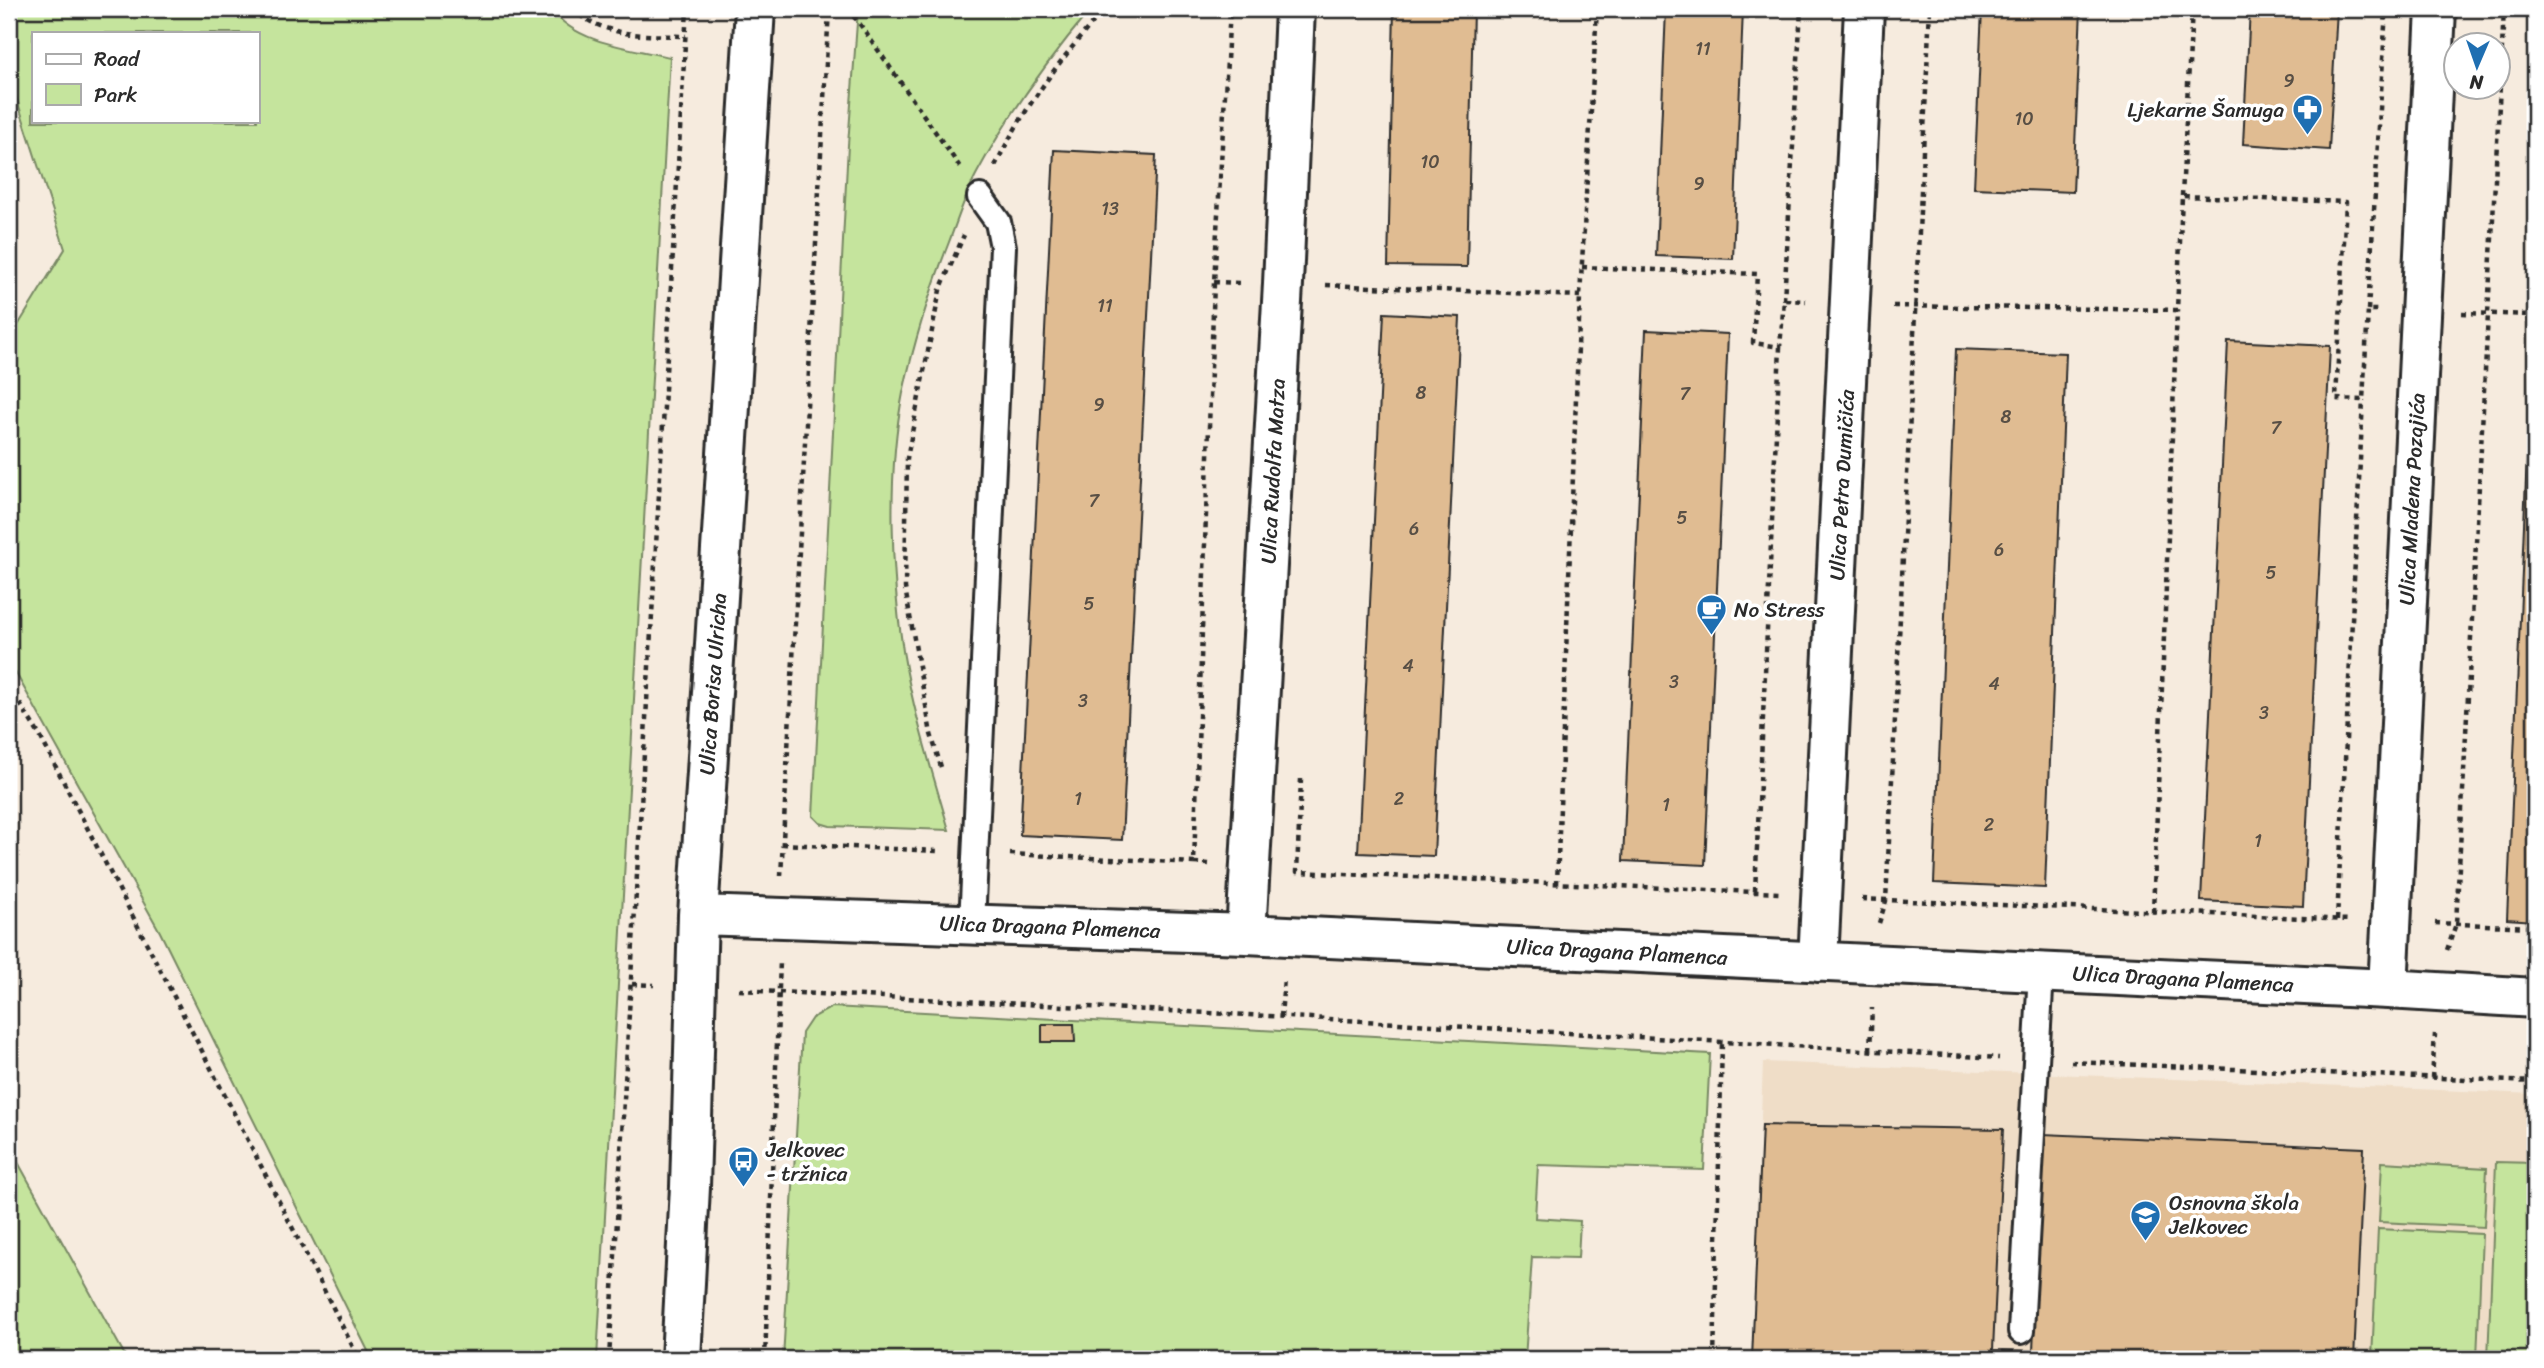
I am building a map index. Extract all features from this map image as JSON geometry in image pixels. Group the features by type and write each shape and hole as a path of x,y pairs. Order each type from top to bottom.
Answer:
{"street":[{"name":"Ulica Borisa Ulricha","path":"681,1359 692,1134 698,915 755,9"},
{"name":"Ulica Rudolfa Matza","path":"1246,933 1282,298 1295,9"},
{"name":"Ulica Petra Dumičića","path":"1818,962 1864,9"},
{"name":"Ulica Mladena Pozajića","path":"2388,989 2436,9"},
{"name":"Ulica Dragana Plamenca","path":"698,915 1246,933 2535,998"}],"lane":[{"path":"972,924 1003,247 998,222 980,197"},
{"path":"2021,1331 2041,972"}],"path":[{"path":"571,9 589,23 627,34 686,36"},
{"path":"609,1359 687,9"},
{"path":"765,1359 780,993 782,844 829,9"},
{"path":"846,9 858,20 980,197"},
{"path":"943,774 931,734 905,588 907,458 940,290 980,197 1012,132 1076,40 1105,9"},
{"path":"1194,863 1214,282 1230,9"},
{"path":"1557,884 1581,267 1597,9"},
{"path":"1755,892 1780,347 1801,9"},
{"path":"1876,934 1886,901 1930,9"},
{"path":"2153,912 2192,9"},
{"path":"2337,920 2386,9"},
{"path":"2456,924 2504,9"},
{"path":"2182,196 2346,202 2336,400 2363,400"},
{"path":"1581,267 1757,274 1753,343 1780,347"},
{"path":"1314,285 1580,296"},
{"path":"1784,300 1809,301"},
{"path":"1888,305 2177,310"},
{"path":"2368,310 2389,311"},
{"path":"2455,313 2535,316"},
{"path":"9,686 40,736 359,1359"},
{"path":"782,844 1219,865"},
{"path":"1297,872 1790,894"},
{"path":"1886,901 2360,921"},
{"path":"2424,923 2535,928"},
{"path":"1281,1017 1284,971"},
{"path":"780,993 1281,1017 2038,1060 2535,1082"},
{"path":"1870,1050 1872,1002"},
{"path":"2432,1078 2435,1028"},
{"path":"1714,1359 1722,1042"}],"shaded area":[{"name":"Osnovna škola Jelkovec","path":"1763,1062 2535,1094 2535,1359 1752,1359"}],"green space":[{"path":"9,9 552,9 574,30 589,37 670,57 597,1359 372,1359 160,932 9,661 9,340 65,249 9,75"},
{"path":"858,9 1091,9 1030,88 973,181 929,298 903,393 895,456 892,522 899,620 912,696 949,830 830,826 820,823 813,816 848,145"},
{"path":"832,1007 1710,1054 1704,1170 1538,1165 1535,1218 1580,1221 1578,1258 1532,1257 1525,1359 783,1359 802,1033 812,1018"},
{"path":"9,1146 127,1359 9,1359"},
{"path":"2382,1162 2487,1168 2484,1227 2379,1222"},
{"path":"2496,1162 2535,1163 2535,1359 2488,1359"},
{"path":"2378,1229 2482,1234 2477,1359 2372,1359"}],"building":[{"path":"1394,9 1473,9 1467,267 1388,266"},
{"path":"1666,9 1743,9 1733,259 1656,256"},
{"path":"1982,9 2081,9 2073,192 1974,188"},
{"path":"2250,9 2337,9 2329,150 2243,144"},
{"path":"1054,150 1156,155 1122,840 1020,835"},
{"path":"1384,313 1460,317 1434,856 1358,853"},
{"path":"1646,330 1728,334 1705,865 1623,861"},
{"path":"2228,341 2330,346 2303,906 2201,901"},
{"path":"1956,349 2066,353 2045,888 1934,883"},
{"path":"2531,363 2535,363 2535,921 2507,919"},
{"path":"1042,1024 1074,1024 1075,1042 1042,1042"},
{"path":"1762,1125 2003,1129 1993,1350 2033,1351 2043,1134 2364,1148 2354,1359 1752,1359"}],"place":[{"name":"Ljekarne Šamuga","path":"2307,137"},
{"name":"No Stress","path":"1711,637"},
{"name":"Jelkovec - tržnica","path":"743,1189"},
{"name":"Osnovna škola Jelkovec","path":"2146,1242"}]}
